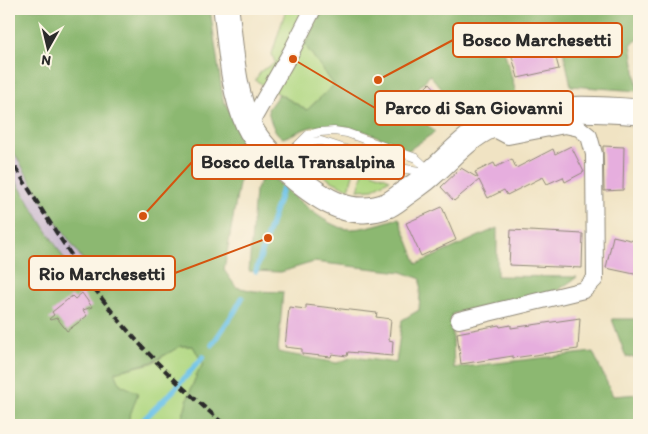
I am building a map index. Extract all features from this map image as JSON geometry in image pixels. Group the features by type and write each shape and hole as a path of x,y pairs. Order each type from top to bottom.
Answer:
{"main road":[{"path":"226,9 235,79 249,126 279,163 318,194 340,206 358,210 374,210 390,204 432,173 464,144 489,126 507,119 537,112 588,110 639,112"}],"street":[{"path":"249,126 314,9"},
{"path":"459,320 584,290 595,279 594,154 589,136 579,128 565,125 508,136 489,126"}],"lane":[{"path":"279,163 308,135 334,131 347,133 416,158 432,173"},
{"path":"279,163 308,142 316,141 406,169 432,173"}],"shaded area":[{"path":"9,144 46,207 83,260 70,268 9,170"}],"green space":[{"path":"9,9 210,9 223,99 246,143 224,270 236,287 254,291 283,292 278,352 337,363 353,357 396,363 402,320 419,310 421,279 402,272 314,262 281,272 249,271 255,191 266,171 294,197 329,223 340,227 350,229 362,228 399,218 417,264 497,228 497,276 577,277 557,291 452,314 454,368 593,352 613,396 639,394 639,425 181,425 192,386 203,364 193,346 181,346 152,362 115,372 120,384 138,393 128,421 124,425 9,425 9,170 70,268 83,260 46,207 9,144"},
{"path":"286,9 324,9 305,45 334,85 307,110 255,80 262,70 275,63 272,54"},
{"path":"324,9 639,9 639,39 631,44 638,91 571,86 560,35 502,43 516,93 464,116 430,75 413,94 414,100 409,108 435,132 406,152 372,134 349,127 311,127 283,138 274,129 268,109 279,94 307,110 334,85 305,45"},
{"path":"320,157 326,157 355,167 349,189 326,178 319,169"},
{"path":"364,169 390,179 373,189 358,190"},
{"path":"612,319 639,319 639,358 626,357"},
{"path":"180,346 193,346 203,364 192,386 181,425 124,425 128,421 120,384 114,372 152,363"}],"building":[{"path":"543,44 545,53 554,51 559,69 518,78 511,53"},
{"path":"430,83 447,102 435,112 419,94"},
{"path":"571,146 584,172 565,182 563,177 547,184 543,177 507,195 504,190 488,198 479,180 454,201 441,187 461,168 478,178 475,172 494,163 496,167 512,159 516,168 553,149 555,154"},
{"path":"603,146 624,147 623,190 604,191"},
{"path":"442,207 456,240 421,256 406,223"},
{"path":"511,230 583,234 582,268 509,265"},
{"path":"613,236 639,242 639,275 606,268"},
{"path":"82,293 92,307 83,310 87,316 67,331 57,318 49,319 54,315 52,312 72,296 75,299"},
{"path":"306,305 377,313 376,317 391,319 389,340 393,341 392,356 348,352 347,356 332,354 331,357 302,354 302,349 285,347 289,307 306,309"},
{"path":"580,318 578,349 461,364 457,333 499,325 500,327 511,325 511,328"}],"waterway":[{"path":"256,271 282,189"},
{"path":"212,345 242,298"},
{"path":"138,425 174,390 203,357"}],"railway":[{"path":"9,157 90,283 116,317 161,366 225,425"}],"place":[{"name":"Parco di San Giovanni","path":"293,59"},
{"name":"Bosco Marchesetti","path":"378,80"},
{"name":"Bosco della Transalpina","path":"143,216"},
{"name":"Rio Marchesetti","path":"268,238"}]}
